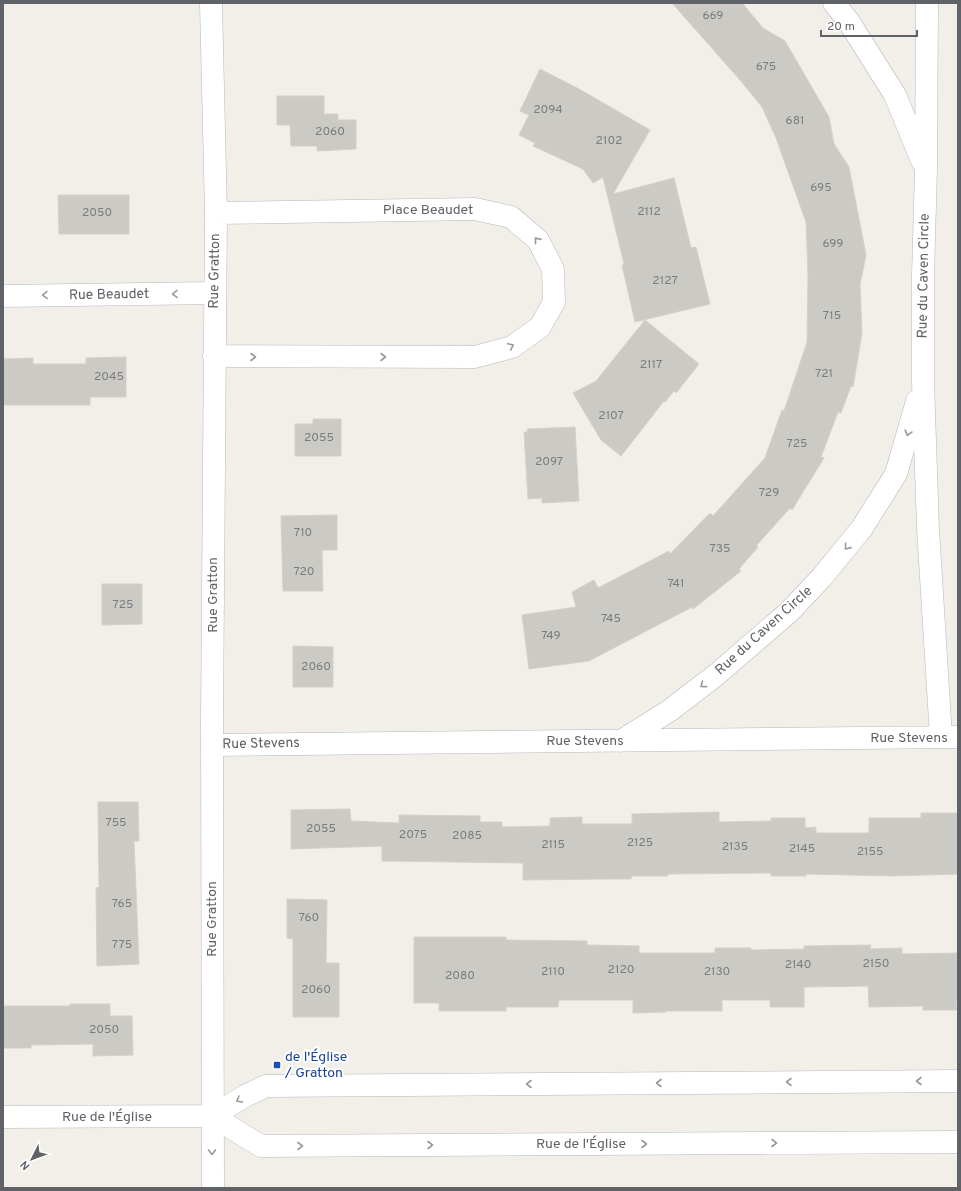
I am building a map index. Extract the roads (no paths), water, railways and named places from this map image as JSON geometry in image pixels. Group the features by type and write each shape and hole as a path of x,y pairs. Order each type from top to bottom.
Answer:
{"street":[{"name":"Rue Gratton","path":"211,3 216,213 214,293 212,745 213,1188"},
{"name":"Rue du Caven Circle","path":"834,3 849,22 895,95 926,169"},
{"name":"Rue du Caven Circle","path":"927,3 923,382 928,529 949,737"},
{"name":"Place Beaudet","path":"214,356 475,357 512,347 540,327 554,302 553,269 538,240 511,217 475,209 216,213"},
{"name":"Rue Beaudet","path":"3,296 214,293"},
{"name":"Rue du Caven Circle","path":"620,741 669,711 716,675 789,612 822,577 862,528 896,474 923,382"},
{"name":"Rue Stevens","path":"212,745 949,737"},
{"path":"212,1116 266,1086 958,1081"},
{"name":"Rue de l'Église","path":"3,1117 212,1116 261,1146 958,1142"}],"place":[{"name":"de l'Église / Gratton","path":"277,1065"}]}
